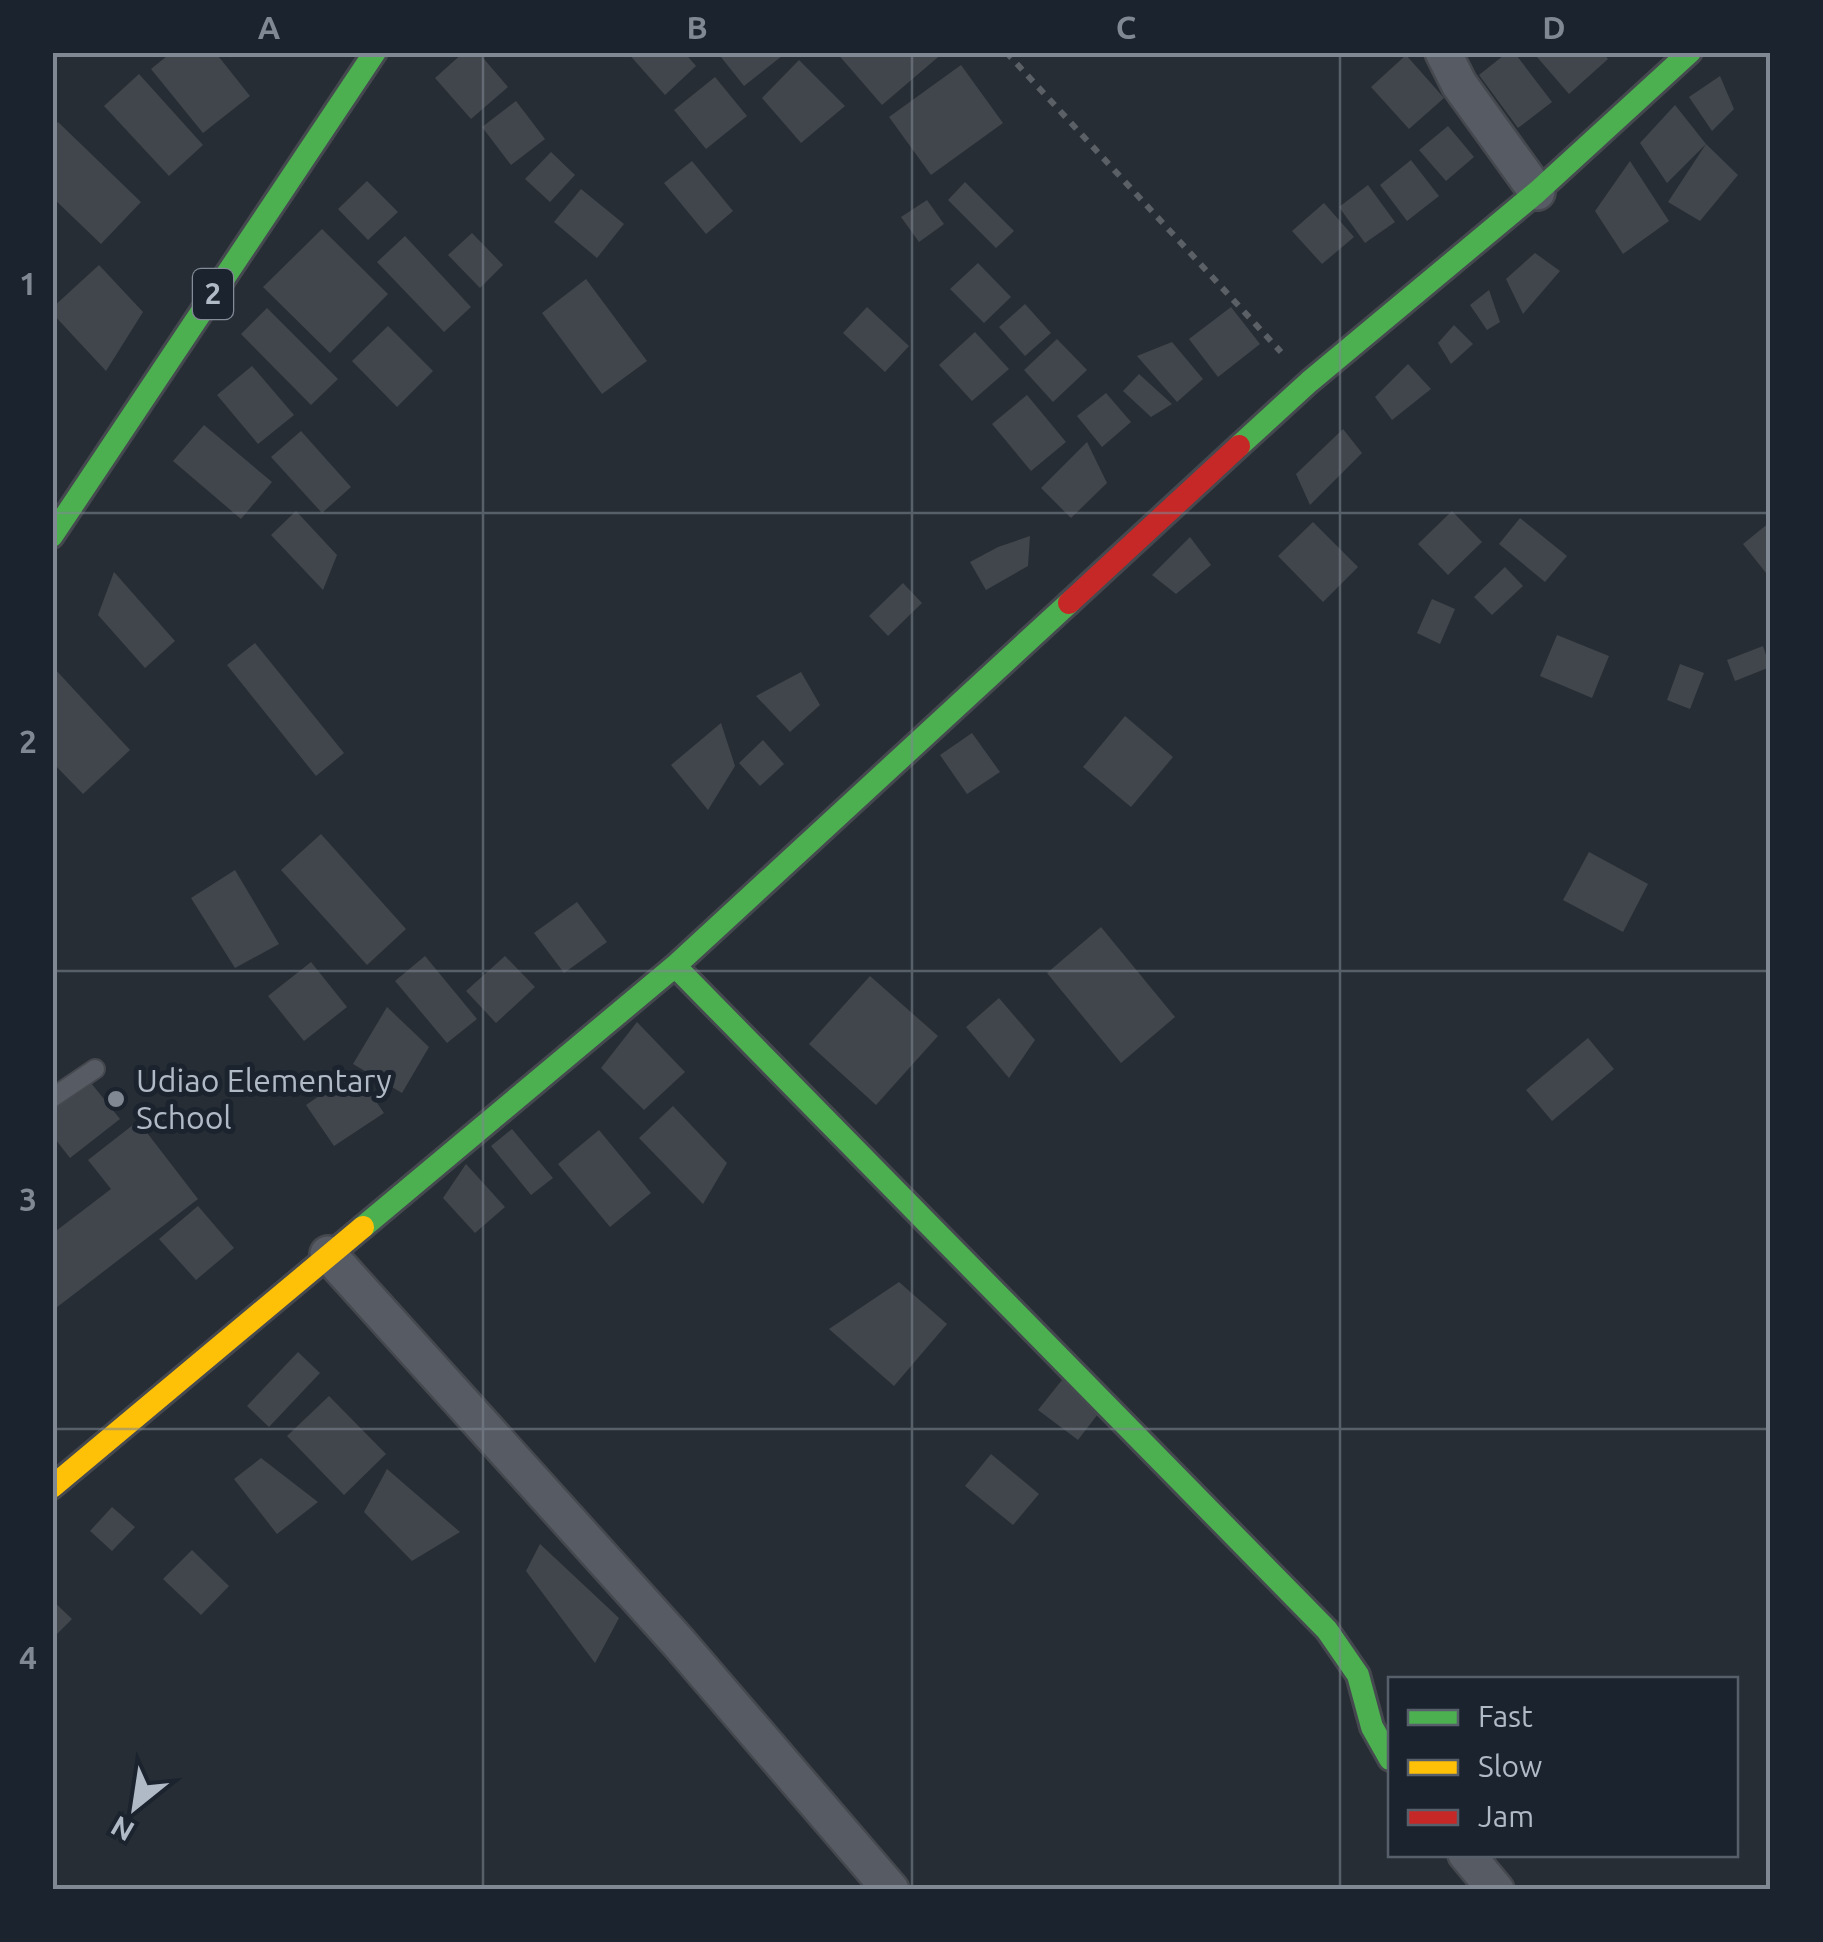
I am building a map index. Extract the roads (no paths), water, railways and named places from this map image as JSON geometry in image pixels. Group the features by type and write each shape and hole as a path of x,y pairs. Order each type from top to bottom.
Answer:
{"main road":[{"name":"2","path":"52,536 375,52"},
{"path":"52,1486 675,966 1308,382 1537,192 1690,52"},
{"path":"675,966 1327,1630 1358,1675 1372,1727 1388,1756"}],"street":[{"path":"1442,52 1459,84 1537,192"},
{"path":"328,1254 678,1643 891,1890"},
{"path":"1468,1857 1496,1890"}],"lane":[{"path":"52,1098 95,1069"}],"place":[{"name":"Udiao Elementary School","path":"116,1099"}]}
